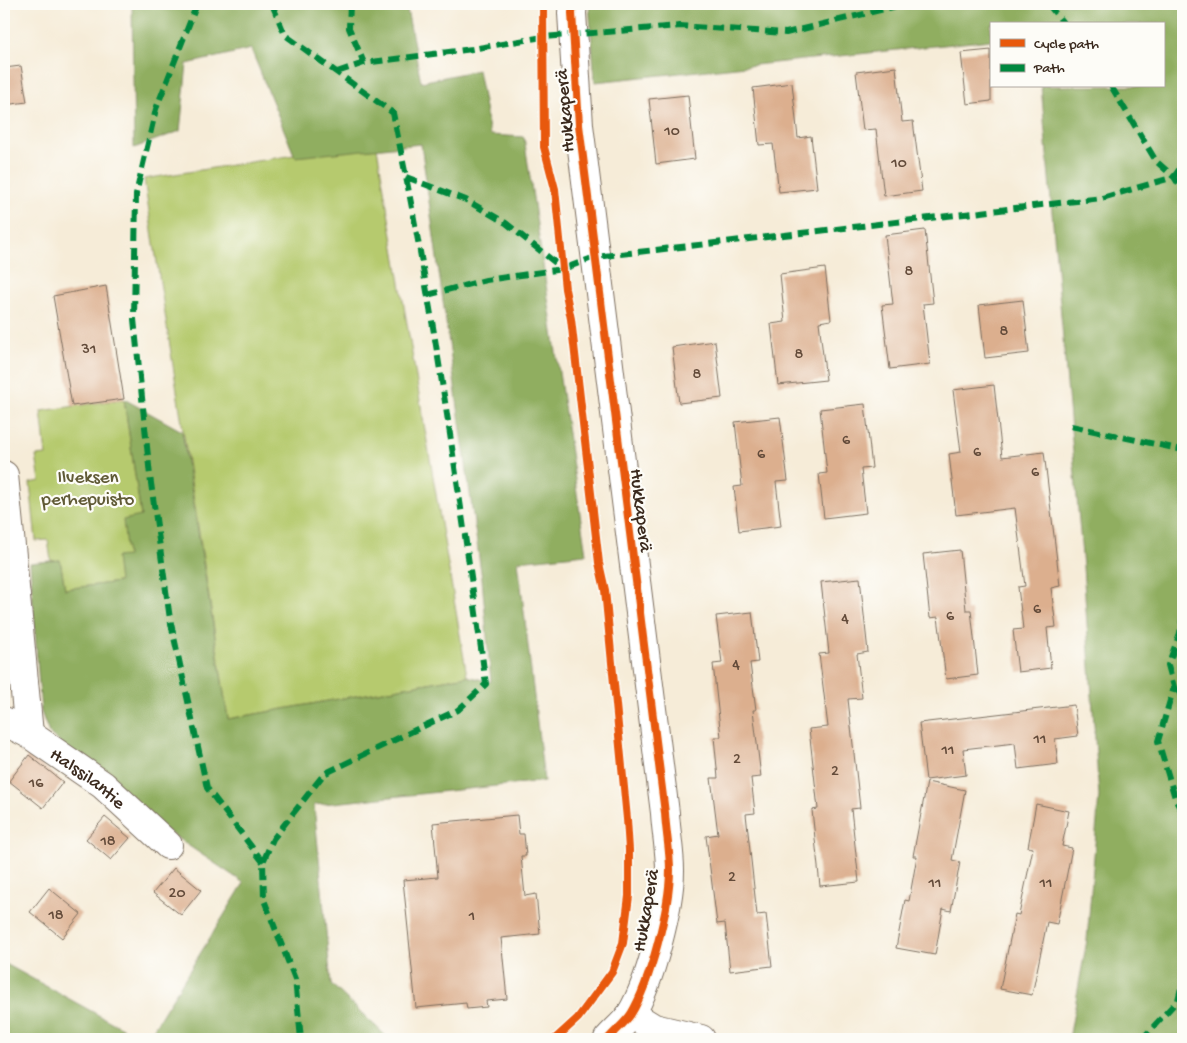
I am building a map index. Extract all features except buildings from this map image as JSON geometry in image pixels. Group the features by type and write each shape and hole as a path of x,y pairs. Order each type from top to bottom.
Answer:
{"street":[{"name":"Hukkaperä","path":"573,4 579,125 665,813 670,871 659,938 644,986 631,1014 608,1039"},
{"path":"4,475 29,734"},
{"path":"4,622 16,597"},
{"name":"Halssilantie","path":"4,721 29,734 103,785 168,844"},
{"path":"631,1014 654,1028 701,1039"}],"green space":[{"path":"132,4 406,4 421,82 478,70 490,135 524,137 586,554 518,561 544,781 314,805 331,984 389,1039 147,1039 244,883 140,813 49,733 41,712 30,563 60,560 65,589 119,582 116,557 127,556 123,520 141,516 124,399 182,431 228,719 467,676 491,682 482,579 421,144 295,157 251,49 187,64 180,131 134,148"},
{"path":"589,4 1183,4 1183,1039 1069,1039 1087,940 1099,796 1083,567 1041,88 1164,88 1164,22 990,22 990,40 595,82"},
{"path":"376,142 467,676 228,719 144,179"},
{"name":"Ilveksen perhepuisto","path":"124,399 141,517 119,582 65,589 60,560 51,561 48,540 36,541 30,483 40,481 36,456 46,455 41,411"},
{"path":"4,963 142,1039 4,1039"}],"marked path":[{"path":"197,4 156,109 136,194 134,319 150,476 170,619 207,788 263,862"},
{"path":"272,4 285,35 393,113 433,326 486,684 458,710 324,774 273,839 263,862 264,900 295,979 301,1039"},
{"path":"350,4 349,28 364,63"},
{"path":"337,72 364,63 472,49 543,37 680,26 786,33 897,6 920,4"},
{"path":"1048,4 1062,22"},
{"path":"1179,4 1183,8"},
{"path":"1112,88 1156,161 1174,177 1183,191"},
{"path":"427,295 486,280 563,269 595,257 1102,198 1174,177 1183,164"},
{"path":"406,177 466,200 506,223 563,269"},
{"path":"1071,426 1183,450"},
{"path":"1183,612 1180,633 1168,665 1174,687 1158,741 1176,801 1183,813"},
{"path":"1174,687 1183,696"},
{"path":"1140,1039 1178,1000 1183,980"}],"cycle path":[{"path":"543,4 544,147 555,189 565,289 571,319 599,563 605,590 629,850 629,896 623,943 612,972 578,1018 555,1039"},
{"path":"573,4 579,125 670,863 667,903 652,964 631,1014 608,1039"}]}
